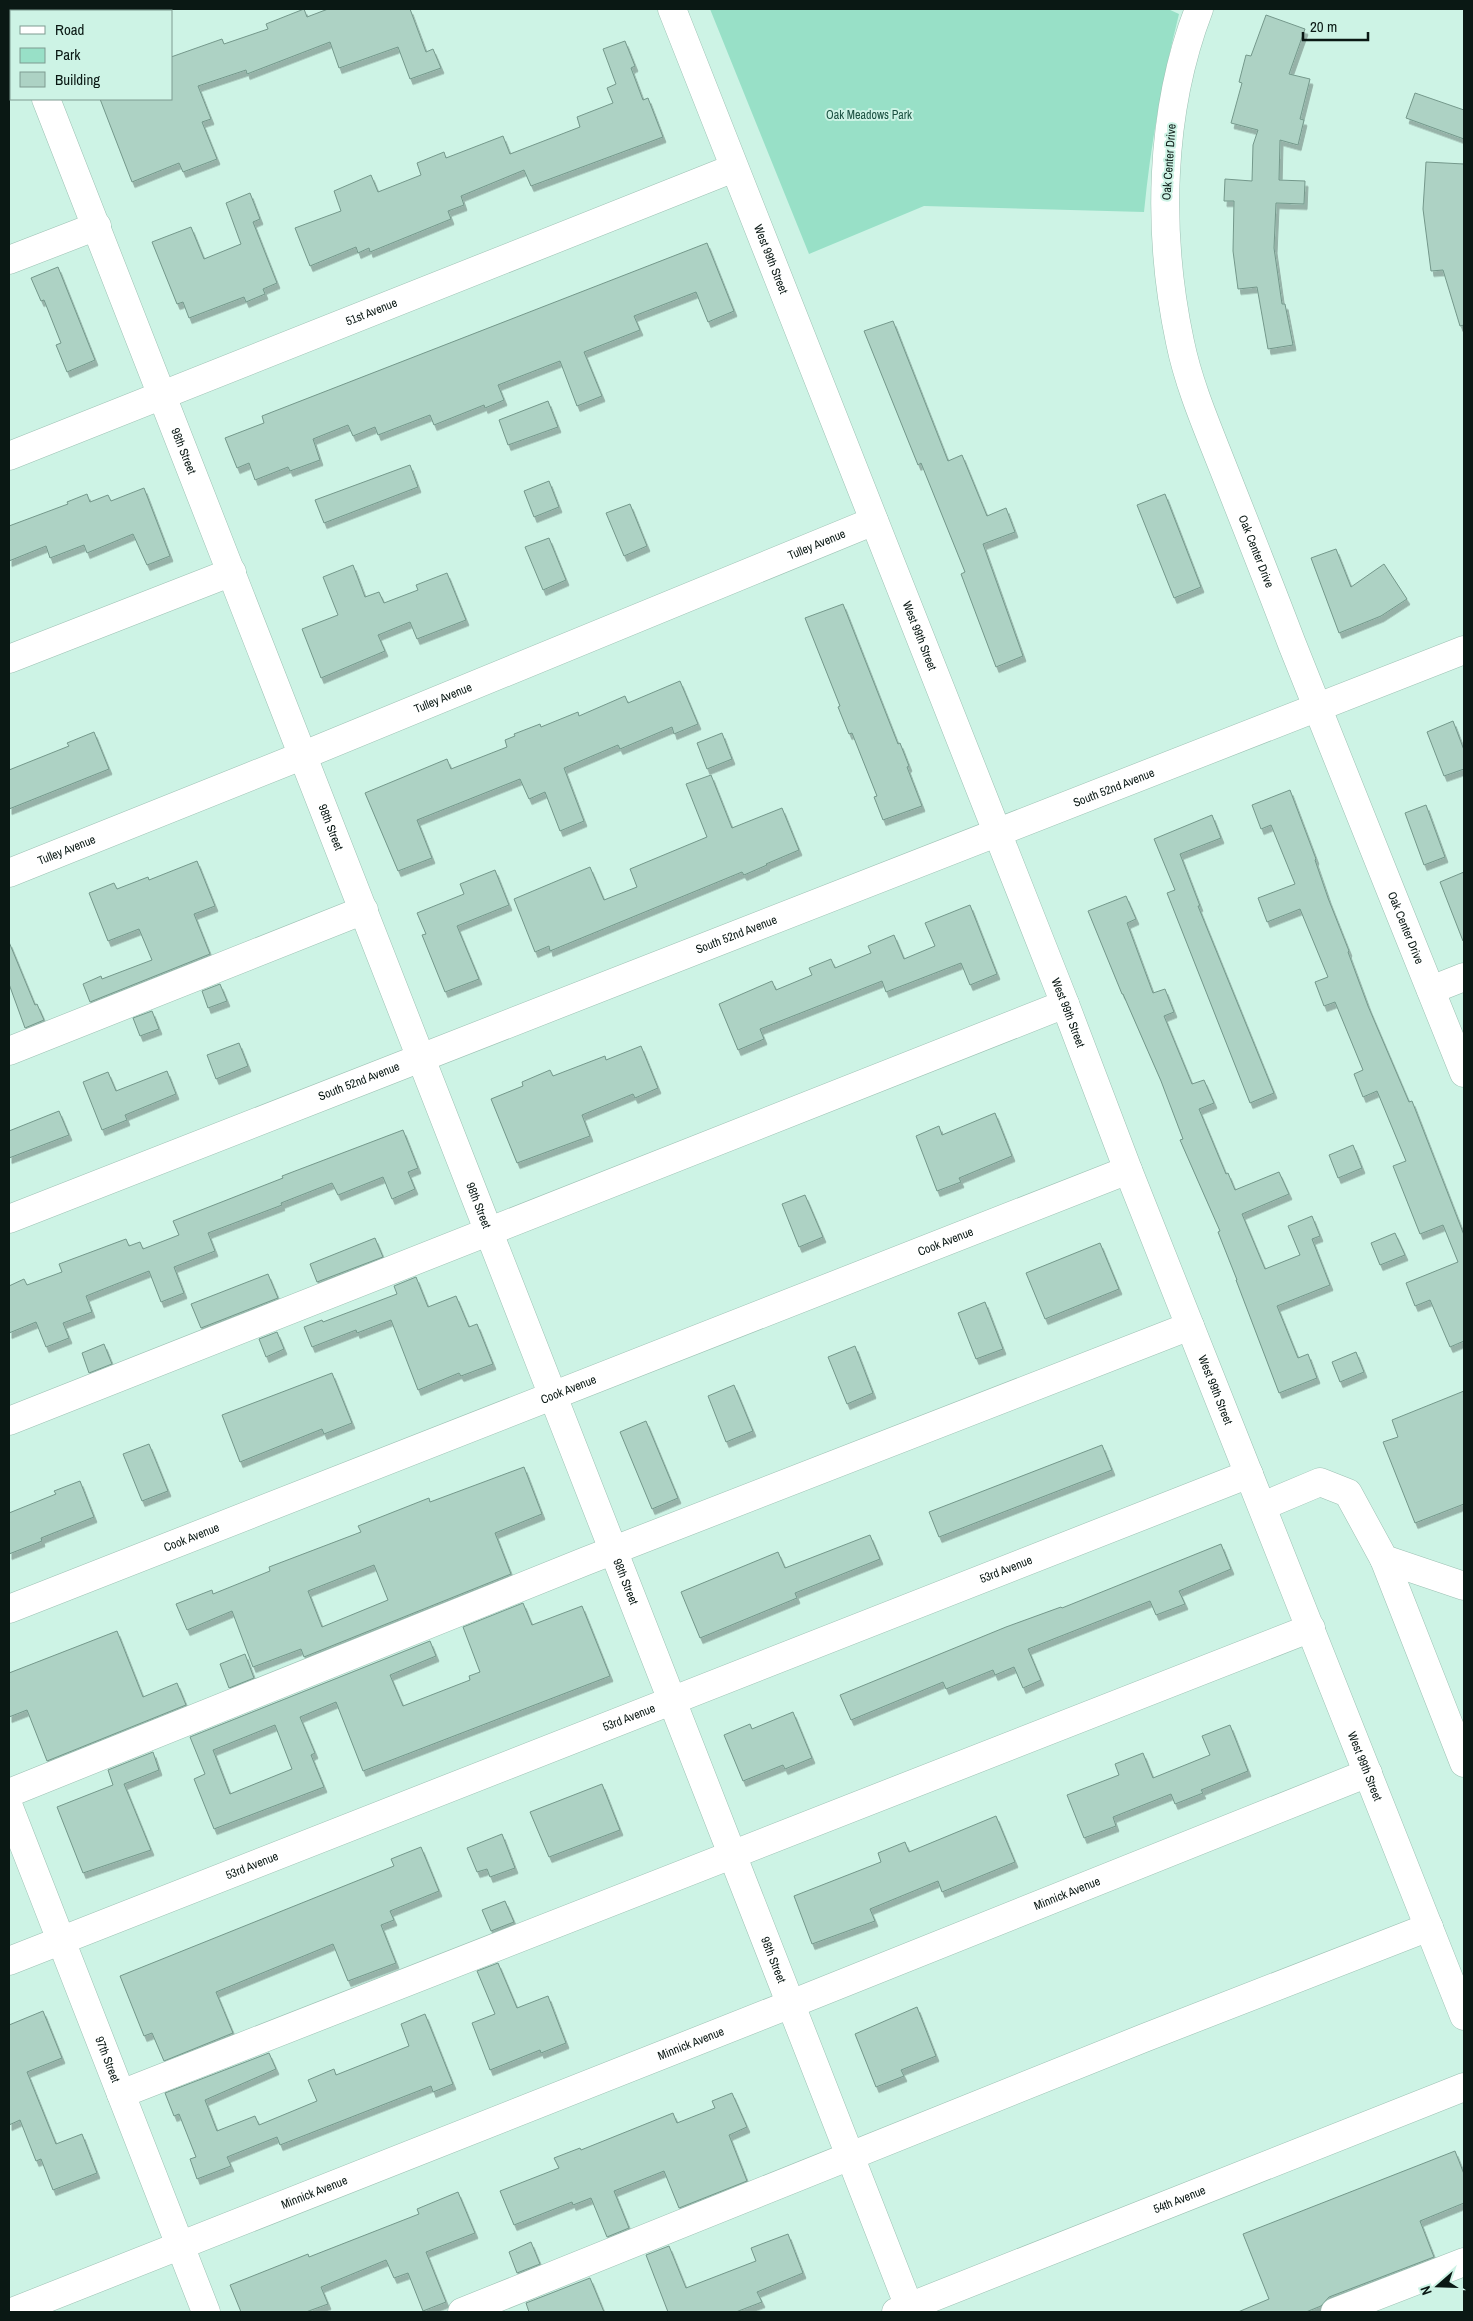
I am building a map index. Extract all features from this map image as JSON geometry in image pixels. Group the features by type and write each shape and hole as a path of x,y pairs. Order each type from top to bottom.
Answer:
{"street":[{"name":"West 99th Street","path":"672,9 1065,1004 1128,1170 1429,1927 1458,1973 1464,2016"},
{"name":"Oak Center Drive","path":"1199,9 1182,65 1169,135 1165,229 1172,297 1180,345 1198,403 1317,708 1464,1073"},
{"name":"98th Street","path":"46,100 733,1854 851,2158 906,2310"},
{"name":"51st Avenue","path":"9,456 734,168"},
{"path":"9,260 97,226"},
{"name":"Tulley Avenue","path":"9,873 304,756 874,520"},
{"path":"9,659 232,572"},
{"name":"South 52nd Avenue","path":"9,1219 421,1056 997,834 1464,650"},
{"path":"9,1051 364,910"},
{"path":"1431,990 1464,977"},
{"path":"9,1421 1065,1004"},
{"name":"Cook Avenue","path":"9,1609 1128,1170"},
{"path":"9,1793 614,1550 1190,1326"},
{"name":"53rd Avenue","path":"9,1961 1250,1474"},
{"path":"1263,1506 1320,1482 1348,1493 1384,1560 1464,1763"},
{"path":"1384,1560 1464,1586"},
{"path":"121,2094 1311,1628"},
{"name":"Minnick Avenue","path":"12,2312 180,2247 1368,1773"},
{"name":"97th Street","path":"9,1807 206,2312"},
{"path":"462,2312 851,2158 1144,2038 1429,1927"},
{"name":"54th Avenue","path":"906,2310 1464,2087"},
{"path":"1335,2312 1464,2262"}],"green space":[{"name":"Oak Meadows Park","path":"710,9 1168,9 1179,14 1158,112 1144,212 924,206 809,254"}],"building":[{"path":"304,9 307,17 328,9 410,9 426,52 433,49 441,68 410,79 398,47 339,68 330,42 247,74 246,70 198,86 211,119 202,122 217,159 183,172 179,163 132,182 100,100 172,100 172,57 222,39 224,44 268,29 266,24"},
{"path":"1266,15 1305,29 1289,74 1310,79 1300,119 1304,120 1298,145 1280,140 1279,180 1305,181 1304,204 1276,203 1274,248 1282,304 1285,304 1293,345 1268,349 1257,287 1238,289 1233,251 1234,201 1224,201 1225,179 1252,181 1253,145 1258,130 1231,123 1242,83 1239,82 1246,55 1251,56"},
{"path":"625,41 635,66 631,68 643,100 648,98 663,137 531,186 524,170 461,196 464,205 448,211 451,219 370,252 369,248 358,253 356,247 310,266 295,228 341,211 334,191 371,175 378,192 421,175 417,163 444,152 446,158 503,136 510,154 580,127 577,117 613,103 607,88 616,84 603,49"},
{"path":"1415,93 1464,110 1464,139 1406,118"},
{"path":"1426,162 1464,164 1464,325 1460,326 1443,270 1431,271 1423,209"},
{"path":"250,193 260,219 253,222 277,283 263,289 265,294 246,302 244,297 189,318 183,302 177,304 152,242 191,227 204,259 241,244 226,203"},
{"path":"707,243 734,311 708,322 696,292 634,316 640,330 584,352 602,396 577,406 560,361 498,385 504,400 485,408 484,405 434,425 430,415 378,435 375,427 353,436 348,425 313,439 320,460 290,471 288,467 255,480 249,463 237,468 225,438 264,423 262,416"},
{"path":"58,267 95,360 67,372 56,345 61,343 44,300 41,301 31,278"},
{"path":"893,321 948,461 962,455 987,516 1006,508 1015,532 983,544 1023,656 996,667 961,574 965,572 921,463 918,465 864,331"},
{"path":"548,401 558,427 508,445 499,420"},
{"path":"410,465 418,487 324,523 315,500"},
{"path":"549,481 559,507 534,517 524,491"},
{"path":"144,488 170,556 147,565 133,534 87,553 84,545 50,558 46,546 9,561 9,526 68,504 67,502 87,494 90,502 108,495 111,501"},
{"path":"1165,494 1201,587 1174,598 1137,505"},
{"path":"630,504 647,546 624,556 606,513"},
{"path":"549,538 566,580 543,590 525,547"},
{"path":"1336,549 1351,587 1384,564 1407,599 1381,616 1339,633 1311,558"},
{"path":"353,565 365,597 379,592 384,603 418,590 416,585 447,573 466,620 417,639 410,622 378,635 385,651 321,678 302,629 338,615 323,577"},
{"path":"843,604 898,744 900,743 909,766 907,767 922,806 883,820 874,797 877,796 852,733 849,734 838,707 840,706 805,618"},
{"path":"680,681 698,724 674,734 672,727 620,749 618,745 564,768 584,821 560,831 545,792 529,799 520,779 417,820 432,858 398,871 365,793 447,759 451,769 507,747 505,740 515,736 514,734 540,724 541,727 578,712 579,716 625,696 628,703"},
{"path":"1453,721 1464,750 1464,769 1444,776 1427,732"},
{"path":"94,732 109,769 9,809 9,770 69,746 67,743"},
{"path":"722,733 732,759 707,769 697,743"},
{"path":"711,775 732,828 782,808 799,850 744,875 742,872 550,951 549,946 535,952 514,899 590,867 604,900 637,887 630,869 707,837 686,784"},
{"path":"1290,790 1368,1006 1409,1102 1412,1101 1464,1235 1464,1341 1450,1347 1430,1300 1415,1306 1406,1283 1458,1262 1443,1225 1420,1234 1393,1166 1406,1161 1377,1091 1363,1097 1354,1074 1363,1070 1335,1002 1324,1006 1315,982 1328,977 1300,909 1267,922 1258,898 1295,884 1271,825 1261,829 1252,805"},
{"path":"1426,805 1445,857 1424,865 1405,813"},
{"path":"1212,815 1221,838 1180,854 1200,906 1198,906 1274,1093 1250,1103 1167,893 1175,890 1154,839"},
{"path":"197,861 215,906 194,914 210,954 90,1002 83,984 101,976 102,979 152,960 139,929 108,941 89,893 114,883 117,889 148,877 149,880"},
{"path":"495,870 509,905 457,926 479,979 445,992 422,935 426,934 417,913 464,894 460,884"},
{"path":"1464,872 1464,941 1463,941 1440,882"},
{"path":"1126,896 1136,919 1127,923 1153,993 1165,989 1174,1012 1164,1016 1192,1084 1204,1080 1214,1103 1199,1109 1226,1174 1228,1173 1235,1190 1279,1172 1289,1194 1242,1214 1265,1269 1300,1255 1288,1226 1312,1216 1320,1236 1312,1239 1330,1285 1277,1306 1298,1358 1308,1354 1317,1378 1279,1393 1218,1232 1220,1231 1180,1140 1183,1139 1161,1081 1122,994 1088,911"},
{"path":"970,905 997,974 970,985 961,963 886,992 882,981 760,1029 764,1039 738,1050 719,1004 772,981 776,990 812,975 809,968 831,959 835,968 871,953 868,946 894,935 904,959 935,946 925,923"},
{"path":"9,942 35,1005 37,1004 44,1020 25,1028 9,984"},
{"path":"220,984 227,1001 208,1008 202,991"},
{"path":"152,1011 159,1029 140,1036 133,1018"},
{"path":"239,1043 248,1066 216,1079 207,1055"},
{"path":"641,1046 658,1088 635,1098 633,1094 582,1115 590,1136 517,1163 491,1099 523,1086 522,1082 550,1070 553,1076 605,1056 606,1060"},
{"path":"167,1071 176,1094 125,1115 127,1120 102,1130 83,1082 108,1072 116,1091"},
{"path":"59,1111 69,1135 9,1158 9,1131"},
{"path":"995,1113 1012,1156 959,1178 961,1182 937,1191 916,1136 939,1126 942,1135"},
{"path":"403,1130 418,1168 408,1172 415,1189 392,1199 383,1177 338,1195 332,1183 281,1203 282,1205 208,1233 215,1251 174,1267 184,1293 161,1302 149,1271 86,1296 92,1312 63,1323 69,1338 46,1347 36,1322 9,1333 9,1286 24,1279 27,1285 62,1272 59,1264 126,1239 129,1246 140,1242 143,1249 179,1235 173,1221 283,1178 282,1176"},
{"path":"1353,1145 1362,1168 1338,1178 1329,1155"},
{"path":"805,1195 823,1237 799,1247 782,1204"},
{"path":"1395,1233 1405,1255 1380,1265 1371,1243"},
{"path":"375,1238 383,1257 317,1282 310,1264"},
{"path":"1100,1243 1119,1289 1045,1319 1026,1273"},
{"path":"268,1274 278,1298 201,1328 191,1304"},
{"path":"416,1277 428,1307 456,1296 469,1327 477,1324 493,1364 461,1376 459,1373 418,1390 391,1320 357,1333 356,1330 312,1347 304,1327 322,1320 323,1322 397,1294 394,1286"},
{"path":"985,1302 1003,1349 976,1359 958,1313"},
{"path":"277,1332 284,1349 266,1357 259,1339"},
{"path":"104,1344 112,1364 89,1373 82,1353"},
{"path":"855,1346 873,1393 847,1404 828,1357"},
{"path":"1356,1352 1364,1372 1340,1382 1332,1362"},
{"path":"332,1373 352,1423 324,1434 322,1429 240,1462 222,1415"},
{"path":"734,1385 753,1431 726,1442 708,1396"},
{"path":"1464,1391 1464,1504 1415,1523 1383,1442 1398,1437 1392,1420"},
{"path":"646,1421 678,1498 652,1509 620,1432"},
{"path":"149,1444 168,1491 142,1501 123,1454"},
{"path":"1102,1445 1112,1470 939,1537 929,1512"},
{"path":"524,1467 542,1514 495,1533 511,1574 304,1657 301,1649 253,1667 232,1611 187,1630 176,1604 212,1590 213,1594 270,1571 269,1567 361,1532 358,1526 429,1498 430,1502","holes":["374,1565 388,1600 322,1627 308,1591"]},
{"path":"80,1481 94,1517 41,1538 42,1541 9,1554 9,1513 56,1494 54,1491"},
{"path":"870,1535 880,1559 795,1593 797,1598 700,1638 681,1592 778,1552 785,1568"},
{"path":"1221,1544 1231,1569 1179,1591 1185,1604 1156,1615 1150,1601 1028,1649 1041,1680 1023,1688 1014,1667 995,1675 993,1670 946,1689 943,1682 851,1720 840,1695 1006,1627 1062,1608"},
{"path":"523,1603 532,1625 582,1606 610,1676 363,1771 336,1702 300,1717 315,1753 311,1755 324,1787 214,1829 194,1779 205,1774 190,1737 430,1641 436,1656 390,1675 403,1706 470,1680 469,1676 480,1672 463,1627","holes":["275,1725 292,1769 230,1794 213,1750"]},
{"path":"117,1631 143,1697 177,1683 186,1705 47,1761 27,1710 9,1717 9,1673"},
{"path":"245,1654 254,1678 229,1688 220,1664"},
{"path":"793,1712 812,1758 785,1769 783,1765 743,1781 724,1735 750,1724 752,1729"},
{"path":"1230,1725 1248,1771 1201,1790 1203,1793 1175,1804 1171,1794 1113,1817 1116,1826 1084,1838 1067,1795 1119,1775 1115,1764 1143,1753 1153,1778 1210,1755 1202,1736"},
{"path":"153,1752 159,1770 124,1784 151,1850 83,1873 57,1807 113,1785 108,1770"},
{"path":"602,1784 620,1830 549,1857 530,1812"},
{"path":"996,1816 1015,1862 942,1892 938,1881 870,1909 875,1921 812,1944 794,1896 881,1862 878,1853 905,1842 909,1852"},
{"path":"502,1834 515,1868 490,1877 487,1869 477,1872 467,1848"},
{"path":"421,1847 439,1891 390,1911 394,1920 381,1925 396,1963 348,1981 333,1944 216,1992 233,2033 164,2061 152,2033 144,2036 120,1976 394,1866 391,1859"},
{"path":"505,1901 514,1922 491,1931 482,1910"},
{"path":"498,1963 517,2008 548,1996 566,2043 541,2053 540,2050 490,2070 472,2023 495,2014 477,1971"},
{"path":"917,2007 936,2056 901,2070 904,2076 876,2087 855,2034"},
{"path":"43,2011 62,2058 27,2072 56,2144 82,2134 97,2173 53,2190 41,2159 36,2161 20,2120 9,2125 9,2025"},
{"path":"425,2014 453,2084 433,2092 431,2086 280,2145 277,2137 227,2157 231,2166 197,2179 190,2159 196,2157 179,2114 174,2116 165,2093 269,2053 276,2069 205,2100 217,2131 255,2116 259,2125 317,2101 308,2080 334,2069 336,2075 409,2046 401,2024"},
{"path":"732,2093 747,2127 729,2135 747,2181 679,2208 664,2171 614,2191 629,2228 607,2237 591,2198 573,2205 572,2202 514,2225 500,2191 559,2168 554,2158 580,2148 581,2150 673,2113 677,2123 715,2108 712,2101"},
{"path":"1455,2151 1464,2174 1464,2203 1420,2221 1434,2257 1329,2297 1321,2306 1306,2312 1238,2312 1269,2299 1243,2234"},
{"path":"458,2192 475,2233 426,2252 446,2302 423,2311 408,2273 394,2278 386,2260 321,2287 328,2304 306,2312 241,2312 230,2285 308,2254 309,2257 419,2214 417,2209"},
{"path":"788,2234 803,2273 757,2292 762,2302 736,2312 668,2312 646,2255 669,2246 686,2288 756,2261 751,2248"},
{"path":"531,2242 540,2264 517,2273 509,2252"},
{"path":"590,2278 604,2312 529,2312 526,2303"}]}
